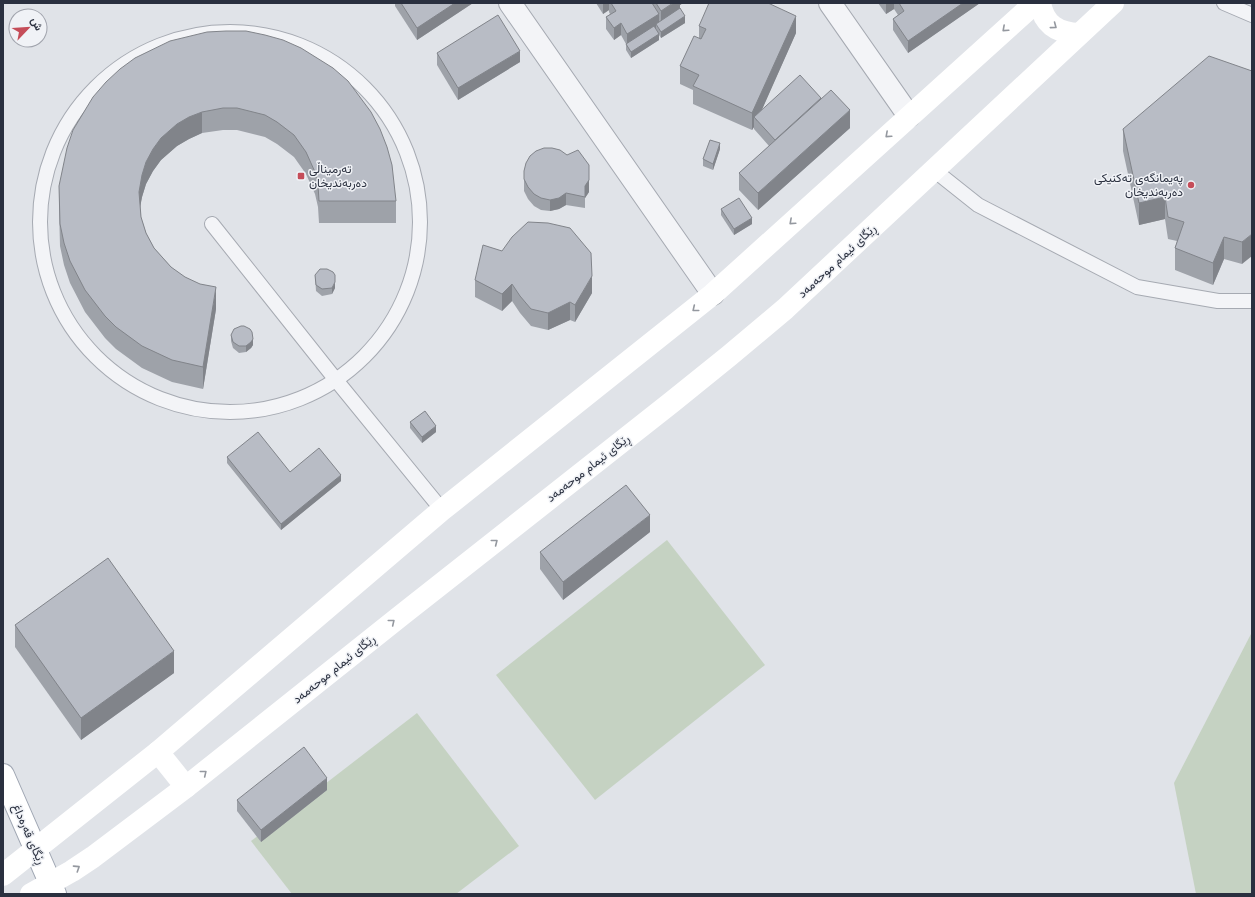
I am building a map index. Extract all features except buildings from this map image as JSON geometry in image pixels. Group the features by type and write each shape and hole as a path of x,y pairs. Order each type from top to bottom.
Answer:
{"main road":[{"path":"3,874 158,752 442,510 713,294 1034,3"},
{"path":"1040,3 1047,21 1056,29 1067,34 1079,34"},
{"name":"ڕێگای ئیمام موحەمەد","path":"31,894 53,888 72,871 186,788 729,356 790,304 934,170 1079,34 1104,7"},
{"path":"158,752 186,788"},
{"name":"ڕێگای قەرەداغ","path":"3,775 53,888"}],"street":[{"path":"510,3 713,294"},
{"path":"830,3 909,116"}],"lane":[{"path":"1224,3 1252,15"},
{"path":"233,31 258,34 281,39 305,47 326,58 365,89 381,108 394,128 413,174 419,216 419,237 416,259 411,279 394,318 382,336 368,352 353,367 336,380 298,400 264,409 236,412 214,412 173,403 153,396 116,374 85,345 72,328 51,287 44,263 40,214 42,190 54,148 68,121 90,92 118,67 139,54 161,44 184,37 208,32 233,31"},
{"path":"934,170 978,205 1137,287 1218,301 1252,301"},
{"path":"212,224 442,510"}],"green space":[{"path":"667,540 765,665 595,800 496,675"},
{"path":"1252,632 1252,894 1196,894 1174,783"},
{"path":"417,713 519,846 456,894 292,894 251,841"}],"place":[{"name":"تەرمیناڵی دەربەندیخان","path":"301,176"},
{"name":"په‌یمانگه‌ى ته‌كنیكى ده‌ربه‌ندیخان","path":"1191,185"}]}
